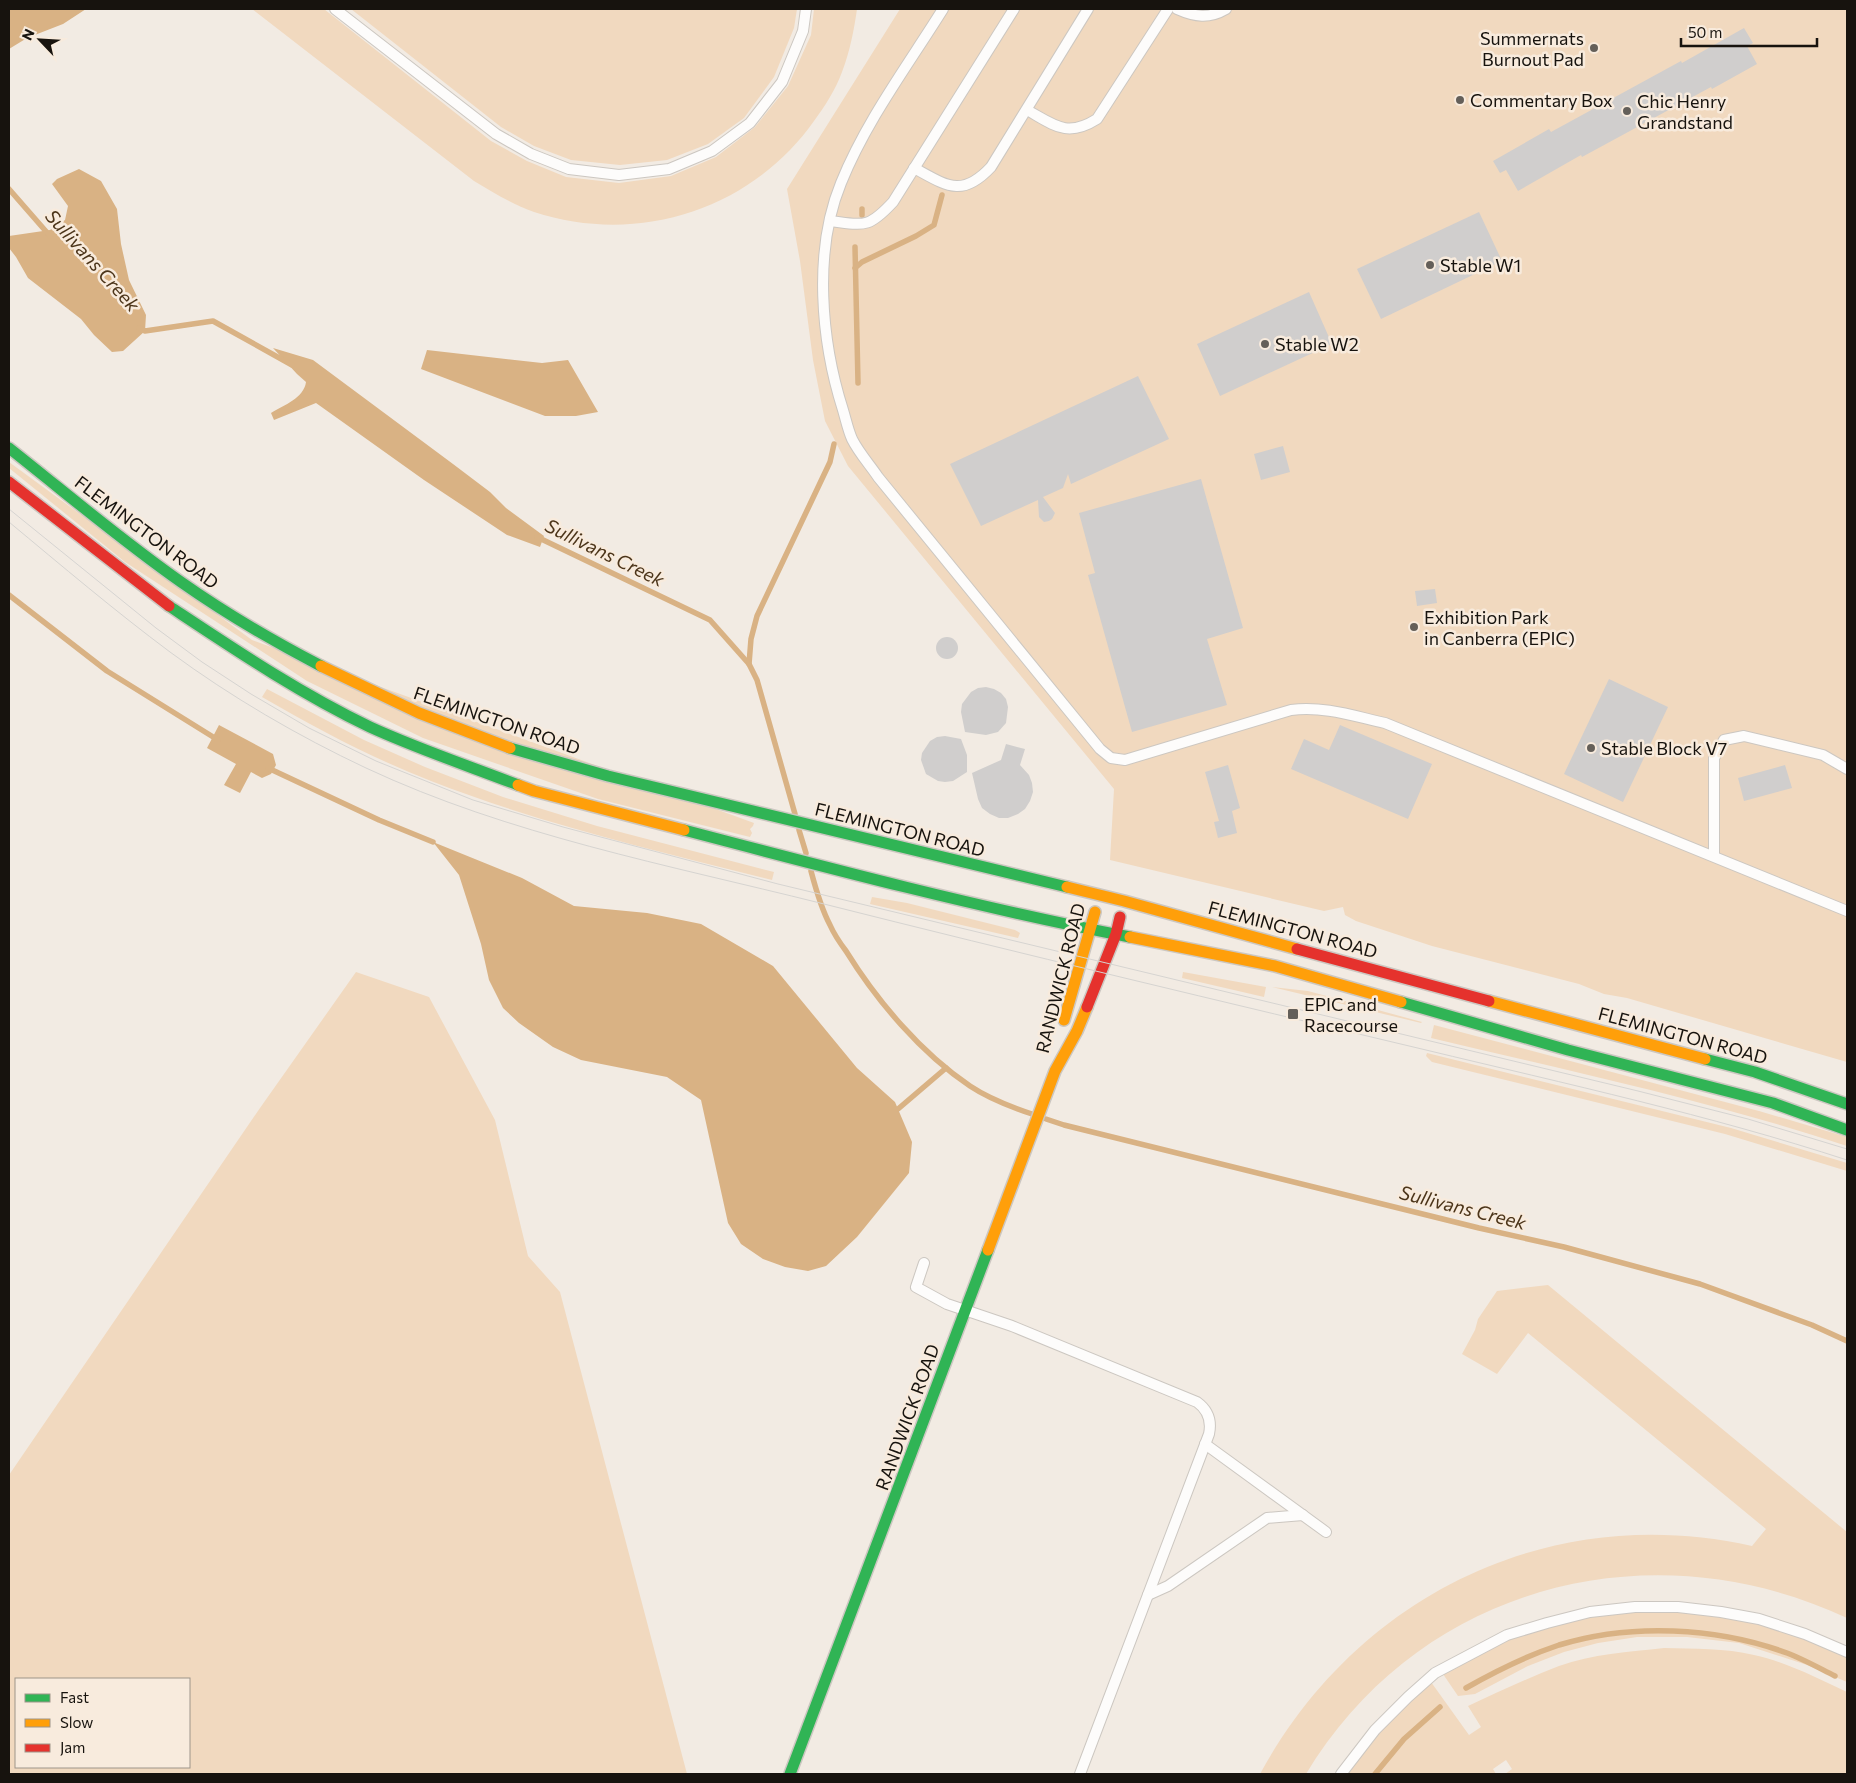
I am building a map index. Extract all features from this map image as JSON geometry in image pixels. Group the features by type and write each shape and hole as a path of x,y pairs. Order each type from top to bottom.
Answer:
{"main road":[{"name":"FLEMINGTON ROAD","path":"9,448 99,521 186,585 241,621 384,698 448,725 532,756 608,776 1124,901 1574,1038 1847,1130"},
{"name":"FLEMINGTON ROAD","path":"9,482 156,597 213,636 310,696 372,727 431,752 534,791 841,871 1091,930 1275,966 1574,1038 1755,1072 1847,1104"},
{"name":"RANDWICK ROAD","path":"790,1774 1048,1091 1055,1071 1063,1026 1100,895"},
{"name":"RANDWICK ROAD","path":"1055,1071 1077,1031 1116,934 1124,901"}],"lane":[{"path":"335,9 496,134 531,154 569,169 619,175 669,169 712,151 750,123 782,82 803,32 806,9"},
{"path":"943,9 867,131 841,183 830,221 823,287 827,341 838,393 852,440 884,485 1100,749 1111,758 1129,759 1291,710 1308,708 1329,710 1386,723 1714,855 1847,911"},
{"path":"830,221 864,225 880,217 893,202 1014,9"},
{"path":"914,168 941,183 956,186 969,185 982,177 992,167 1088,9"},
{"path":"1027,110 1055,126 1070,129 1084,127 1097,119 1168,9"},
{"path":"1177,9 1192,16 1209,17 1226,9"},
{"path":"1714,855 1714,758 1724,740 1744,736 1823,755 1847,768"},
{"path":"924,1263 916,1287 947,1304 1012,1326 1197,1402 1206,1410 1210,1422 1209,1434 1080,1774"},
{"path":"1205,1444 1326,1532"},
{"path":"1148,1595 1168,1586 1267,1518 1303,1515"},
{"path":"1341,1774 1375,1730 1435,1673 1507,1635 1547,1622 1590,1612 1635,1607 1678,1607 1759,1619 1805,1634 1847,1652"}],"shaded area":[{"path":"252,9 324,9 491,141 527,161 566,177 619,183 671,176 716,157 755,127 788,86 811,35 814,9 857,9 845,64 837,85 814,121 788,152 758,178 725,198 689,213 652,222 613,225 573,222 534,212 511,202 474,181"},
{"path":"351,9 797,9 794,28 774,77 744,118 708,144 667,160 620,165 571,160 534,146 501,127"},
{"name":"Exhibition Park in Canberra (EPIC)","path":"900,9 1847,9 1847,1062 1627,998 1604,994 1579,984 1432,946 1356,921 1345,915 1343,907 1324,911 1110,860 1114,789 848,466 825,421 813,360 800,261 787,189"},
{"path":"9,462 252,640 754,823 750,829 752,833 750,837 598,799 423,738 307,681 125,562 9,468"},
{"path":"267,689 364,740 425,767 503,797 597,826 774,872 772,880 557,824 431,781 366,753 283,709 262,697"},
{"path":"872,897 907,903 1015,930 1020,933 1018,938 870,904"},
{"path":"356,972 429,997 495,1120 528,1256 560,1292 687,1774 9,1774 9,1475 260,1108"},
{"path":"1183,972 1266,987 1264,997 1182,978"},
{"path":"1272,987 1308,991 1422,1022 1421,1023"},
{"path":"1434,1025 1759,1111 1847,1137 1847,1146 1692,1101 1431,1038"},
{"path":"1427,1053 1731,1128 1847,1163 1847,1171 1725,1134 1432,1062 1426,1056"},
{"path":"1548,1285 1847,1532 1847,1618 1772,1591 1695,1577 1619,1577 1545,1591 1475,1617 1411,1657 1354,1709 1306,1774 1260,1774 1301,1711 1350,1656 1406,1611 1467,1576 1534,1551 1604,1537 1677,1535 1752,1546 1766,1529 1528,1333 1497,1374 1462,1354 1475,1330 1478,1319 1497,1291"},
{"path":"1638,1610 1722,1616 1785,1631 1847,1657 1847,1682 1807,1665 1739,1643 1687,1637 1637,1637 1598,1643 1564,1652 1528,1666 1475,1694 1458,1696 1443,1674 1494,1647 1533,1630 1581,1618"},
{"path":"1664,1648 1721,1650 1754,1655 1790,1666 1847,1692 1847,1774 1505,1774 1512,1769 1506,1760 1493,1769 1496,1774 1346,1774 1383,1728 1431,1682 1469,1735 1481,1727 1468,1706 1513,1685 1559,1666 1584,1659"}],"water":[{"path":"9,9 86,9 63,24 27,38 9,49"},
{"path":"79,169 101,181 117,209 121,244 129,280 146,315 145,331 123,351 112,352 81,319 28,278 9,248 9,236 50,230 65,220 68,206 52,184 57,179"},
{"path":"273,348 313,360 453,464 490,492 506,508 544,536 540,547 507,535 424,480 316,403 274,420 271,413 297,397 302,392 306,382"},
{"path":"427,350 542,363 568,360 598,412 576,416 545,416 421,369"},
{"path":"219,725 273,754 276,765 271,774 262,778 251,772 240,793 224,785 236,764 207,748"},
{"path":"433,842 522,878 574,906 647,913 701,924 773,966 857,1068 895,1102 912,1142 909,1173 857,1237 826,1266 808,1271 785,1267 763,1259 741,1244 728,1223 701,1100 667,1077 581,1060 553,1047 519,1023 503,1008 489,980 481,944 459,875"}],"building":[{"path":"1744,28 1753,43 1747,46 1757,64 1712,89 1711,87 1582,157 1581,155 1518,191 1506,170 1500,173 1493,161 1549,129 1551,132"},
{"name":"Stable W1","path":"1479,212 1502,261 1381,319 1357,269"},
{"name":"Stable W2","path":"1309,292 1332,344 1220,396 1197,344"},
{"path":"1138,376 1169,439 1071,484 1068,474 1063,488 1043,497 1055,513 1049,521 1044,522 1039,517 1038,500 981,526 950,464"},
{"path":"1283,446 1290,472 1261,480 1254,454"},
{"path":"1201,479 1243,628 1207,639 1227,705 1132,732 1088,575 1095,573 1079,513"},
{"path":"1435,589 1437,603 1417,606 1415,591"},
{"path":"947,637 955,640 958,648 955,656 947,659 939,656 936,648 939,640"},
{"path":"1609,679 1668,707 1623,802 1564,774"},
{"path":"986,687 1001,693 1006,699 1008,707 1006,723 998,732 986,735 965,732 961,712 962,704 971,692 978,688"},
{"path":"1340,725 1432,764 1408,819 1291,769 1304,739 1329,750"},
{"path":"945,736 961,739 967,755 967,772 953,781 945,782 938,781 926,774 921,760 922,753 930,741 937,737"},
{"path":"1006,744 1025,749 1020,765 1029,775 1033,792 1025,809 1008,818 999,818 982,808 972,773 1001,760"},
{"path":"1228,765 1240,808 1232,811 1237,833 1218,838 1214,822 1219,821 1205,772"},
{"path":"1785,765 1792,788 1744,801 1738,778"}],"waterway":[{"name":"Sullivans Creek","path":"9,189 50,236"},
{"path":"855,268 862,262 916,236 934,225 942,195"},
{"path":"862,209 862,215"},
{"path":"855,247 858,383"},
{"name":"Sullivans Creek","path":"139,328 145,331 213,321 292,365"},
{"path":"749,664 751,639 757,616 830,462 834,444"},
{"name":"Sullivans Creek","path":"537,537 710,620 749,664 757,680 795,814"},
{"path":"9,595 107,671 218,740"},
{"path":"268,768 379,820 433,842"},
{"name":"Sullivans Creek","path":"799,830 806,853"},
{"name":"Sullivans Creek","path":"811,871 821,905 835,935 858,970 901,1025 934,1058 970,1086 1000,1102 1032,1114"},
{"path":"898,1109 946,1068"},
{"name":"Sullivans Creek","path":"1046,1119 1479,1228 1564,1247 1700,1284 1812,1325 1847,1341"},
{"path":"1466,1688 1511,1664 1559,1645 1615,1633 1644,1631 1703,1633 1760,1644 1793,1655 1835,1676"},
{"path":"1375,1774 1404,1739 1440,1707"}],"tram line":[{"path":"9,509 156,628 202,662 251,694 309,728 376,761 473,800 563,827 778,884 1638,1091 1748,1119 1847,1149"},
{"path":"9,522 149,636 193,669 241,700 315,743 366,768 476,812 532,830 647,861 1123,978 1638,1101 1743,1129 1847,1160"}],"traffic: fast":[{"path":"9,448 115,533 181,582 215,605 321,666"},
{"path":"169,606 267,670 344,714 406,743 518,785"},
{"path":"510,748 608,776 1067,887"},
{"path":"684,830 962,901 1130,937"},
{"path":"1401,1002 1568,1050 1773,1103 1847,1130"},
{"path":"1705,1059 1755,1072 1847,1104"},
{"path":"790,1774 988,1250"}],"traffic: slow":[{"path":"321,666 419,713 510,748"},
{"path":"518,785 534,791 684,830"},
{"path":"1067,887 1297,949"},
{"path":"1064,1020 1095,912"},
{"path":"1130,937 1275,966 1401,1002"},
{"path":"1489,1001 1705,1059"},
{"path":"988,1250 1055,1071 1077,1031 1087,1007"}],"traffic: jam":[{"path":"9,482 169,606"},
{"path":"1087,1007 1116,934 1120,917"},
{"path":"1297,949 1489,1001"}],"place":[{"name":"Summernats Burnout Pad","path":"1594,48"},
{"name":"Commentary Box","path":"1460,100"},
{"name":"Chic Henry Grandstand","path":"1627,111"},
{"name":"Stable W1","path":"1430,265"},
{"name":"Stable W2","path":"1265,344"},
{"name":"Exhibition Park in Canberra (EPIC)","path":"1414,627"},
{"name":"Stable Block V7","path":"1591,748"},
{"name":"EPIC and Racecourse","path":"1293,1014"}]}
